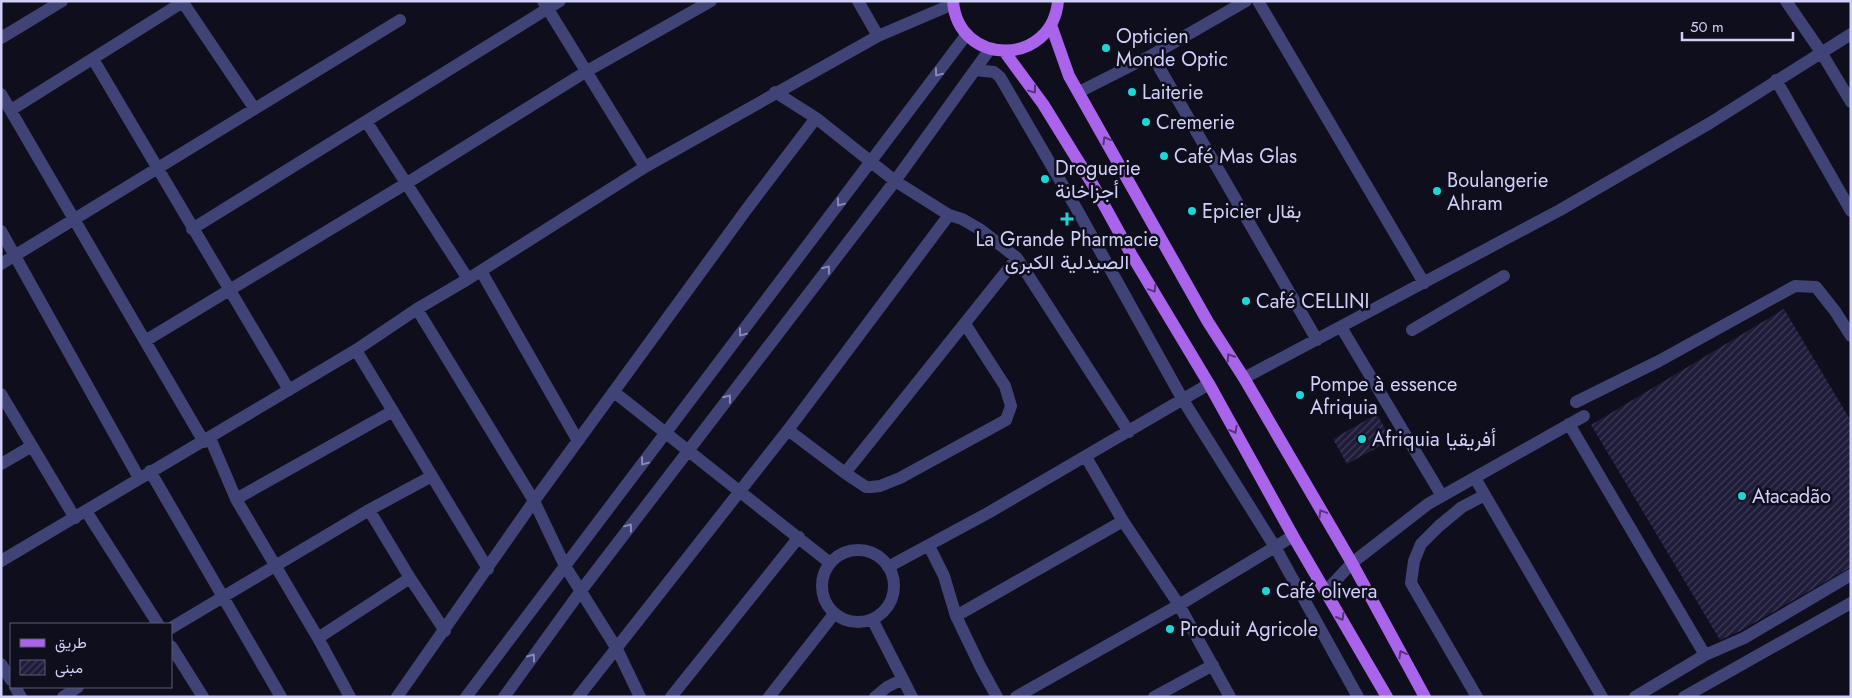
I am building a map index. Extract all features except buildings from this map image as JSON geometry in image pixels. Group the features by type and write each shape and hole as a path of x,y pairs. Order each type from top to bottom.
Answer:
{"main road":[{"path":"953,3 958,22 967,34 978,43 990,49 1004,51 1018,50 1028,46 1042,36 1051,25 1056,14 1058,1"},
{"path":"1051,25 1069,76 1080,92 1208,322 1244,378 1352,563 1425,697"},
{"path":"1004,51 1043,104 1093,186 1131,254 1209,384 1293,536 1387,697"}],"street":[{"path":"1,38 62,1"},
{"path":"192,229 366,121 546,5 560,1"},
{"path":"145,341 407,183 587,71 711,1"},
{"path":"858,1 878,36"},
{"path":"1080,92 1152,55 1246,1"},
{"path":"1258,1 1424,283"},
{"path":"1786,1 1821,52 1851,102"},
{"path":"11,110 183,2 254,108"},
{"path":"1,561 356,350 417,309 481,271 645,167 775,92 878,36 953,3"},
{"path":"546,5 645,167"},
{"path":"1,264 400,20"},
{"path":"466,697 967,34"},
{"path":"1244,378 1560,210 1710,123 1851,34"},
{"path":"504,697 580,592 895,181 990,49"},
{"path":"1152,55 1317,340"},
{"path":"93,59 289,390"},
{"path":"975,70 994,72 1000,77 1079,213 1183,400 1274,547 1358,697"},
{"path":"1776,80 1851,211"},
{"path":"775,92 816,118 895,181 949,215 969,223 1018,258 1128,432"},
{"path":"1,94 145,341 207,440 236,499 318,638 350,697"},
{"path":"397,697 534,501 749,206 816,118"},
{"path":"366,121 468,279"},
{"path":"578,697 788,430 949,215"},
{"path":"1,231 145,475 222,598 280,697"},
{"path":"846,473 1018,258"},
{"path":"481,271 578,441"},
{"path":"1412,330 1504,276"},
{"path":"1576,402 1659,361 1795,286 1816,287 1836,311 1851,336"},
{"path":"417,309 534,501 565,566 617,649 640,697"},
{"path":"788,430 866,487 880,486 900,478 1006,420 1011,406 1005,386 965,324"},
{"path":"1341,327 1442,496"},
{"path":"356,350 488,569"},
{"path":"888,567 929,546 1086,457 1209,384"},
{"path":"614,392 830,563"},
{"path":"1,394 32,446 157,623"},
{"path":"236,499 393,411"},
{"path":"1326,591 1352,563 1420,510 1584,416"},
{"path":"1569,424 1705,655"},
{"path":"1,464 32,446"},
{"path":"1086,457 1123,521 1179,605 1230,697"},
{"path":"172,627 369,510 432,476"},
{"path":"1475,478 1602,697"},
{"path":"1477,697 1411,583 1414,561 1421,544 1438,526 1462,508 1485,495"},
{"path":"369,510 444,631"},
{"path":"956,616 1123,521"},
{"path":"1016,697 1179,605 1293,536"},
{"path":"671,697 799,537"},
{"path":"929,546 944,576 956,616 997,697"},
{"path":"859,550 874,554 881,558 888,567 893,579 893,595 885,610 872,619 856,622 841,618 828,608 822,593 822,577 830,563 843,553 859,550"},
{"path":"1634,697 1705,655 1744,638 1851,575"},
{"path":"318,638 410,578"},
{"path":"1684,697 1851,603"},
{"path":"769,697 834,614"},
{"path":"872,619 912,697"},
{"path":"172,648 202,696"},
{"path":"1,664 10,678"},
{"path":"1154,697 1213,665"},
{"path":"875,697 886,687 903,679"},
{"path":"63,697 76,688"}],"place":[{"name":"Opticien Monde Optic","path":"1106,48"},
{"name":"Laiterie","path":"1132,92"},
{"name":"Cremerie","path":"1146,122"},
{"name":"Café Mas Glas","path":"1164,156"},
{"name":"Droguerie أجزاخانة","path":"1045,179"},
{"name":"Boulangerie Ahram","path":"1437,191"},
{"name":"Epicier بقال","path":"1192,211"},
{"name":"La Grande Pharmacie الصيدلية الكبرى","path":"1067,219"},
{"name":"Café CELLINI","path":"1246,301"},
{"name":"Pompe à essence Afriquia","path":"1300,395"},
{"name":"Afriquia أفريقيا","path":"1362,439"},
{"name":"Atacadão","path":"1742,496"},
{"name":"Café olivera","path":"1266,591"},
{"name":"Produit Agricole","path":"1170,629"}]}
